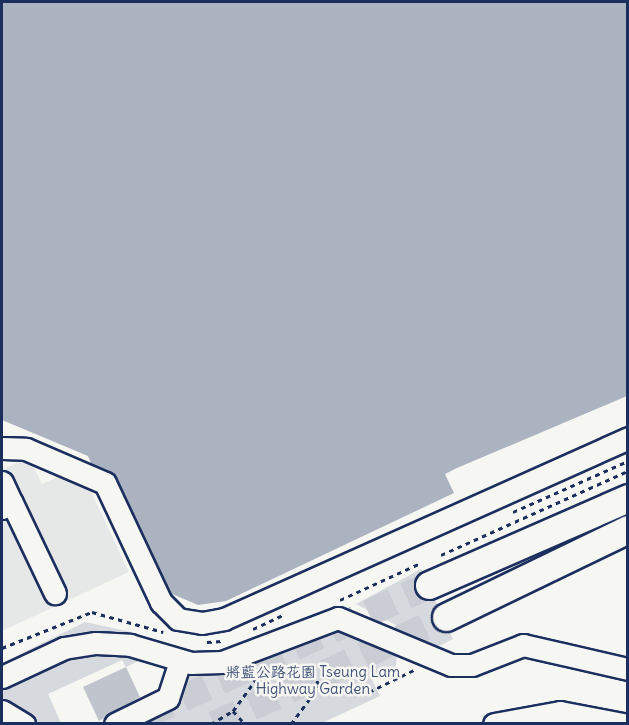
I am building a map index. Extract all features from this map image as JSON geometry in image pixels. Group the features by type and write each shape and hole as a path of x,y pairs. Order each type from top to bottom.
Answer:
{"main road":[{"path":"429,585 627,498"},
{"path":"446,617 627,528"}],"street":[{"path":"2,448 27,449 105,483 165,607 178,619 202,623 224,619 627,438"},
{"path":"2,482 7,506 55,593"},
{"path":"2,677 64,648 88,644 130,645 180,661 222,662 338,618 435,660 462,666 523,645 627,669"},
{"path":"116,723 168,698 180,661"},
{"path":"2,711 24,723"},
{"path":"494,723 560,712 623,723"}],"path":[{"path":"211,723 233,711 255,681 271,670 305,668 320,685 369,692 435,660"},
{"path":"291,723 320,685"},
{"path":"233,711 245,723"}],"shaded area":[{"path":"2,2 627,2 627,396 445,474 454,493 226,601 198,605 170,593 117,481 94,470 88,456 2,420"},
{"path":"29,457 42,484 62,475 87,483 129,572 2,631 2,470"}],"green space":[{"path":"421,569 453,639 437,647 356,604"},
{"path":"85,622 131,632 60,636 2,663"},
{"name":"將藍公路花園 Tseung Lam Highway Garden","path":"334,626 397,653 396,666 372,680 380,696 322,723 134,724 190,674 227,671"},
{"path":"97,651 147,657 126,667 122,660 48,694 61,723 41,723 2,701 2,686 66,656"}],"building":[{"path":"126,667 140,697 99,721 83,687"}],"tunnel":[{"path":"145,715 429,585"},
{"path":"214,724 446,617"}]}
